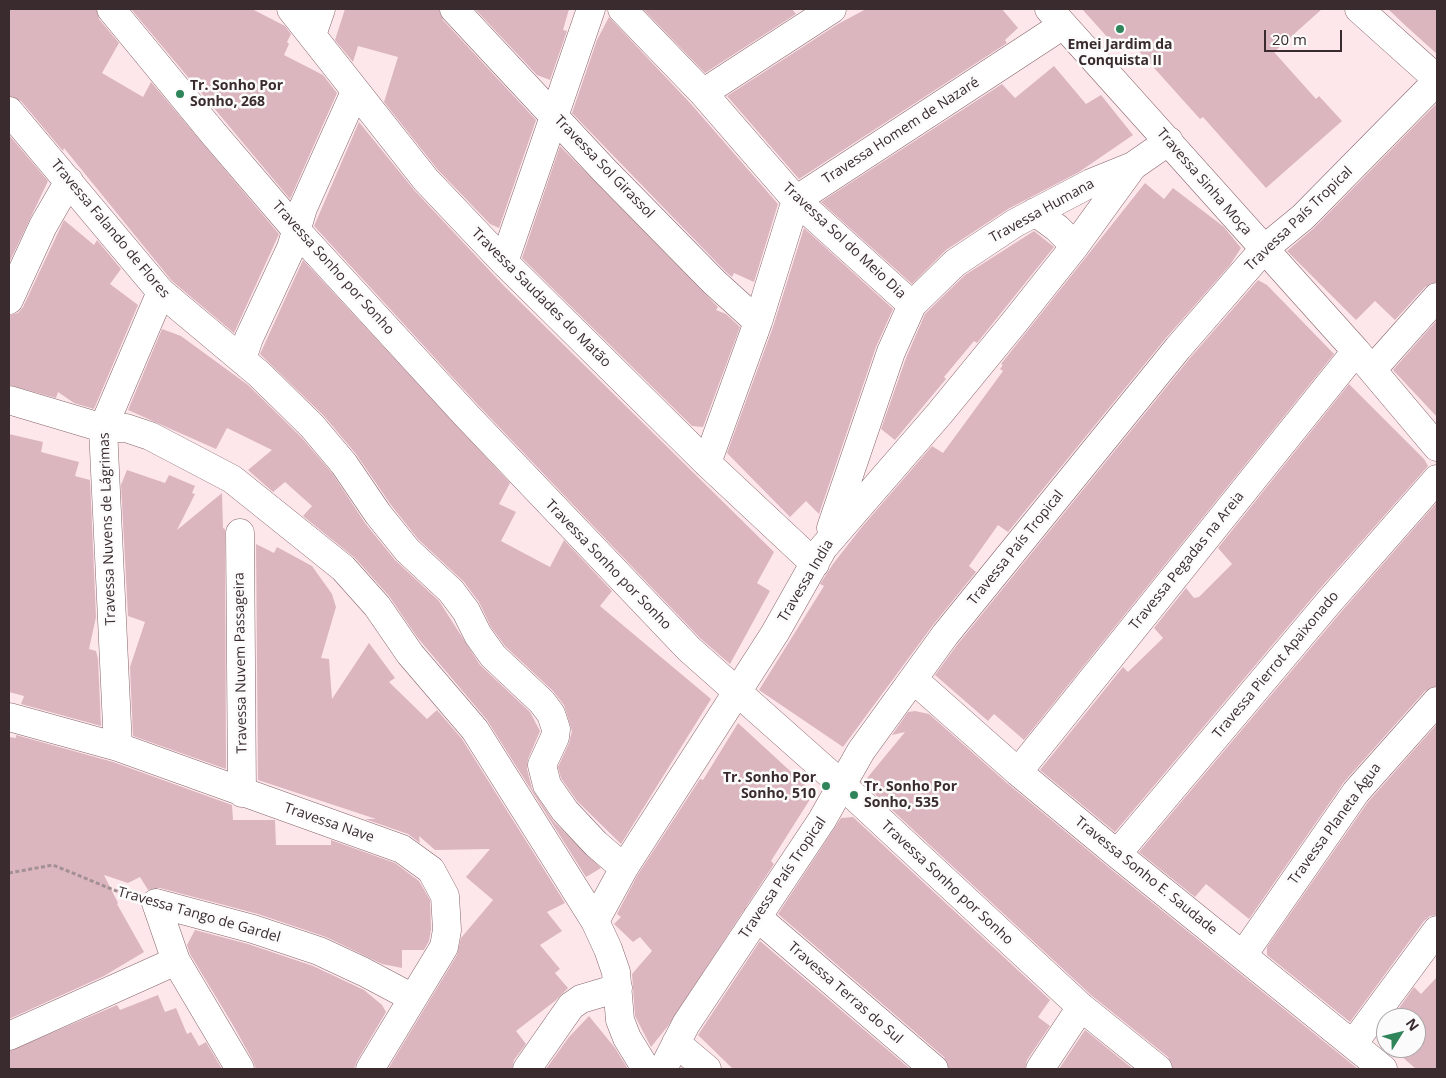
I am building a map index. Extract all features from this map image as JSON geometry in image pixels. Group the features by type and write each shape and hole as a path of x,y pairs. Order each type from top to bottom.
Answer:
{"street":[{"name":"Travessa Sonho por Sonho","path":"111,9 297,231 594,551 689,649 736,693 841,784 1081,1008 1158,1069"},
{"name":"Travessa Saudades do Matão","path":"291,9 426,180 504,262 707,463 819,556"},
{"path":"312,35 321,9"},
{"name":"Travessa Sol Girassol","path":"454,9 553,116 714,282 758,322"},
{"path":"504,262 590,9"},
{"name":"Travessa Sol do Meio Dia","path":"622,9 703,93 796,200 912,305 891,352 848,481 819,556"},
{"path":"703,93 832,9"},
{"path":"1359,9 1437,80"},
{"name":"Travessa Sinha Moça","path":"1056,17 1364,360 1437,447"},
{"name":"Travessa Homem de Nazaré","path":"796,200 1056,17"},
{"name":"Travessa País Tropical","path":"664,1069 676,1043 822,820 841,784 878,725 945,635 1178,348 1264,249 1303,216 1437,80"},
{"path":"242,359 297,231 303,208 355,92"},
{"name":"Travessa Falando de Flores","path":"9,111 161,292 242,359 312,426 344,464 378,514 407,550 451,592 466,611 478,635 493,656 542,702 551,714 556,729 555,737 542,765 547,785 571,818 596,844 624,868"},
{"name":"Travessa India","path":"595,921 624,868 736,693 819,556 940,414 1075,246 1133,166 1169,141"},
{"name":"Travessa Humana","path":"912,305 955,264 1035,212 1091,183 1133,166"},
{"path":"9,300 43,226 69,181"},
{"path":"707,463 758,322 796,200"},
{"path":"1035,212 1057,228 1075,246"},
{"name":"Travessa Nuvens de Lágrimas","path":"118,747 103,428 161,292"},
{"name":"Travessa Pegadas na Areia","path":"1018,772 1364,360 1437,297"},
{"path":"9,400 103,428 126,428 150,436 232,479 343,568 377,606 410,654 475,730 595,921 608,949 618,988 620,1020 627,1038 646,1069"},
{"name":"Travessa Pierrot Apaixonado","path":"1117,854 1329,602 1437,479"},
{"name":"Travessa Nuvem Passageira","path":"240,533 242,793"},
{"name":"Travessa Sonho E. Saudade","path":"913,679 1018,772 1383,1069"},
{"name":"Travessa Planeta Água","path":"1243,955 1356,792 1437,701"},
{"name":"Travessa Nave","path":"9,717 118,747 402,849 431,870 445,896 447,930 444,946 434,966 370,1069"},
{"path":"156,903 176,961 240,1069"},
{"name":"Travessa Tango de Gardel","path":"156,903 206,915 319,952 364,972 413,998"},
{"name":"Travessa Terras do Sul","path":"757,917 934,1069"},
{"path":"1353,1044 1437,930"},
{"path":"9,1036 176,961"},
{"path":"527,1069 570,1006 581,999 618,988"},
{"path":"1040,1069 1081,1008"},
{"path":"676,1043 707,1069"}],"path":[{"name":"Travessa Tango de Gardel","path":"9,874 53,865 122,895 156,903"}],"building":[{"path":"9,9 96,9 99,19 119,43 102,73 143,97 151,82 279,234 234,333 172,281 64,148 63,151 21,101 9,96"},
{"path":"131,9 252,9 285,26 291,34 284,55 323,75 337,93 290,199"},
{"path":"345,9 439,9 443,20 536,120 499,228 490,224 438,170 384,102 398,57 358,46 353,62 335,40"},
{"path":"475,9 569,9 563,30 567,31 550,80 537,75"},
{"path":"643,9 792,9 796,14 705,73"},
{"path":"866,9 1002,9 1018,28 1005,40 1007,43 799,179 727,96 838,24"},
{"path":"1082,9 1322,9 1274,52 1316,99 1319,96 1342,121 1266,188 1203,117 1200,119 1128,39 1118,49"},
{"path":"1388,9 1437,9 1437,54 1407,27"},
{"path":"609,17 691,104 778,204 754,282 734,273 732,277 725,271 572,113 597,40"},
{"path":"1054,66 1086,104 1101,95 1133,135 1079,172 1008,209 946,250 912,284 821,202 1002,84 1015,98"},
{"path":"1437,103 1437,282 1425,287 1395,320 1375,301 1356,320 1287,251 1314,228"},
{"path":"359,122 415,191 505,287 774,552 757,583 770,591 730,664 700,638 478,405 314,226"},
{"path":"9,135 48,181 9,263"},
{"path":"560,146 718,307 716,310 726,314 740,327 703,427 692,426 522,258"},
{"path":"1145,183 1164,199 1173,188 1224,227 1241,248 1230,265 1166,338 1008,532 998,525 969,566 976,572 933,625 843,747 759,690 824,586 820,584 833,564 861,528 932,446 943,453 1003,371 1000,369 1003,365 1001,364"},
{"path":"64,220 94,245 97,240 121,269 110,284 138,305 94,409 74,403 58,392 56,398 9,385 9,315 18,313 23,307"},
{"path":"804,228 893,309 876,347 819,514 806,501 790,517 727,453 773,327"},
{"path":"1034,231 1054,247 977,343 974,341 944,377 946,379 895,440 881,429 906,358 925,314 965,275"},
{"path":"303,260 510,483 499,504 516,512 501,541 550,567 564,540 612,591 600,606 711,699 621,844 577,801 561,778 558,767 569,743 572,731 564,705 553,691 505,646 491,627 479,602 464,582 418,539 391,505 356,454 324,416 260,354"},
{"path":"1258,280 1267,285 1334,354 1024,740 994,714 988,721 935,675 957,645 1190,358"},
{"path":"1437,320 1437,417 1393,370"},
{"path":"162,329 181,336 248,385 301,437 332,473 365,523 395,560 439,601 480,665 530,712 540,731 528,759 527,769 532,789 554,822 601,868 586,877 487,720 417,637 389,596 355,558 303,516 312,506 285,482 273,492 248,470 272,450 227,428 216,449 128,410"},
{"path":"1349,384 1424,459 1428,466 1317,592 1115,832 1040,770 1123,667 1128,672 1163,638 1154,628 1186,588 1194,598 1199,597 1232,564 1218,548"},
{"path":"9,434 43,442 41,452 79,462 75,476 90,480 96,617 89,649 96,651 98,659 101,726 21,704 24,696 9,692"},
{"path":"127,470 165,483 169,475 195,486 192,493 195,494 177,530 222,493 223,528 225,529 226,769 133,736 130,667 145,622 128,616 121,485"},
{"path":"1437,502 1437,686 1425,691 1344,782 1249,919 1206,884 1195,897 1139,852 1341,612"},
{"path":"256,544 274,553 277,547 312,566 332,594 336,607 321,658 329,659 332,699 369,643 395,678 389,682 427,719 437,710 462,739 565,903 547,912 562,931 540,945 560,969 555,973 568,988 555,1001 516,1031 526,1044 514,1060 512,1069 388,1069 457,955 461,938 493,900 466,877 490,849 435,850 419,836 420,843 408,834 365,819 376,819 258,780"},
{"path":"915,711 929,714 1008,784 1107,866 1358,1069 1173,1069 1168,1057 1091,995 863,783 905,732 892,735 908,712"},
{"path":"738,723 814,793 771,861 774,864 668,1026 651,1047 635,1016 632,974 652,951 640,937 633,942 614,924 621,917 617,914 637,876 700,779 703,780"},
{"path":"1437,724 1437,915 1430,916 1424,921 1350,1022 1267,955 1267,947 1368,802"},
{"path":"16,735 113,762 232,805 233,820 275,820 276,845 331,845 331,840 395,863 419,881 430,900 431,929 429,941 424,950 402,950 402,968 382,964 326,937 258,914 160,888 148,890 140,877 128,883 104,875 117,904 144,952 104,976 9,1019 9,737 16,738"},
{"path":"853,817 1050,1000 1038,1017 1050,1026 1027,1060 1025,1069 949,1069 944,1057 778,914 841,818"},
{"path":"195,930 248,944 313,966 364,990 382,1005 386,1012 354,1069 256,1069 233,1025 190,954 187,945"},
{"path":"760,941 910,1069 733,1069 698,1035"},
{"path":"1437,977 1437,1069 1416,1069 1403,1058 1426,1058 1426,1008 1399,1008 1414,987 1421,994"},
{"path":"158,995 165,1012 176,1008 187,1034 191,1032 199,1046 206,1042 222,1069 9,1069 9,1051 117,1005 120,1010"},
{"path":"589,1016 615,1048 628,1069 546,1069 569,1037"},
{"path":"1085,1030 1133,1069 1059,1069"}],"place":[{"name":"Emei Jardim da Conquista II","path":"1120,29"},
{"name":"Tr. Sonho Por Sonho, 268","path":"180,94"},
{"name":"Tr. Sonho Por Sonho, 510","path":"826,786"},
{"name":"Tr. Sonho Por Sonho, 535","path":"854,795"}]}
